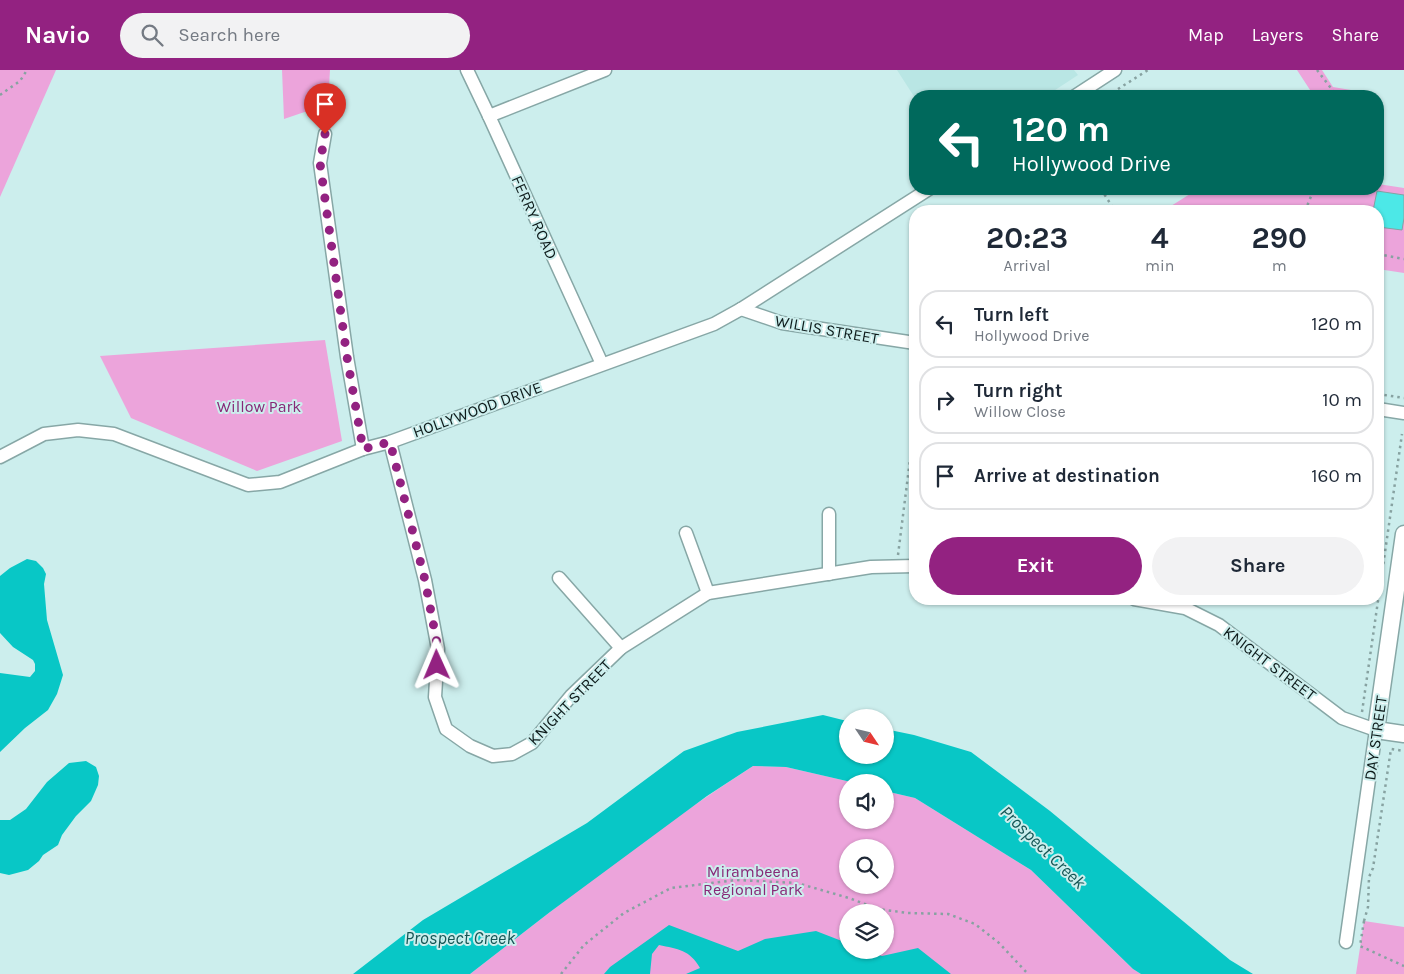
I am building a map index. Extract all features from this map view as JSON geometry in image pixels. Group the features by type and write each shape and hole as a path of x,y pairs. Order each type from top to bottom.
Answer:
{"street":[{"name":"FERRY ROAD","path":"467,70 602,364"},
{"path":"489,116 605,70"},
{"path":"1084,90 1116,70"},
{"path":"325,134 320,163 347,357 363,449"},
{"name":"HOLLYWOOD DRIVE","path":"0,457 44,434 78,430 114,434 248,485 280,482 363,449 390,442 714,324 741,309 920,195"},
{"name":"WILLIS STREET","path":"741,309 782,323 909,342"},
{"path":"1384,410 1404,413"},
{"name":"KNIGHT STREET","path":"390,442 429,600 438,649 434,697 446,729 470,746 493,756 512,754 532,743 570,696 622,648 708,593 871,567 909,566"},
{"path":"829,514 829,574"},
{"path":"686,532 708,593"},
{"name":"DAY STREET","path":"1346,942 1404,534"},
{"path":"559,578 622,648"},
{"name":"KNIGHT STREET","path":"1168,605 1185,608 1219,625 1342,718 1376,730 1404,734"}],"path":[{"path":"0,95 20,81 27,70"},
{"path":"1117,90 1148,70"},
{"path":"1317,70 1332,90"},
{"path":"1384,255 1404,259"},
{"path":"1384,395 1404,398"},
{"path":"1384,559 1402,434"},
{"path":"896,566 909,466"},
{"path":"1362,712 1377,605"},
{"path":"1404,751 1391,749 1373,868 1369,877 1368,907 1360,946 1404,966"},
{"path":"561,974 584,945 624,913 640,904 671,888 736,880 797,883 849,898 878,910 948,914 975,924 999,943 1028,974"},
{"path":"1349,918 1364,921"}],"shaded area":[{"path":"897,70 1074,70 1078,75 1055,90 910,90"}],"green space":[{"path":"0,70 56,70 0,197"},
{"path":"282,70 330,70 328,104 284,119"},
{"path":"1297,70 1322,70 1333,87 1351,90 1310,90"},
{"path":"1384,185 1404,188 1404,273 1384,270 1384,205 1173,205 1188,195 1384,195"},
{"name":"Willow Park","path":"325,340 342,441 257,471 131,418 100,356"},
{"name":"Mirambeena Regional Park","path":"753,766 786,767 839,779 839,829 894,829 894,793 915,798 1031,870 1133,969 1141,974 470,974 681,815"},
{"path":"1364,921 1404,927 1404,974 1356,974"}],"water":[{"path":"27,559 36,561 46,574 44,584 47,620 63,675 57,694 48,710 25,728 0,752 0,673 30,677 35,671 35,664 33,660 13,647 0,633 0,576"},
{"name":"Prospect Creek","path":"823,715 839,719 839,764 894,764 894,731 971,752 1050,811 1230,960 1253,974 1141,974 1133,969 1031,870 915,798 894,793 894,774 839,774 839,779 786,767 753,766 707,796 550,912 470,974 353,974 423,920 587,823 684,751 737,732"},
{"path":"86,761 96,767 99,776 98,785 91,801 76,816 62,835 58,845 43,855 28,870 9,875 0,873 0,820 10,820 26,809 47,782 69,763"},
{"path":"669,925 738,951 765,939 816,931 839,940 839,959 894,959 894,953 918,948 951,974 686,974 700,968 692,957 678,949 659,945 652,954 650,974 604,974 610,967"}],"building":[{"path":"1384,192 1404,195 1402,230 1384,228 1384,205 1374,205 1376,195 1384,195"}],"route":[{"path":"325,134 320,163 347,357 363,449 390,442 425,580 438,649 437,665"}]}
